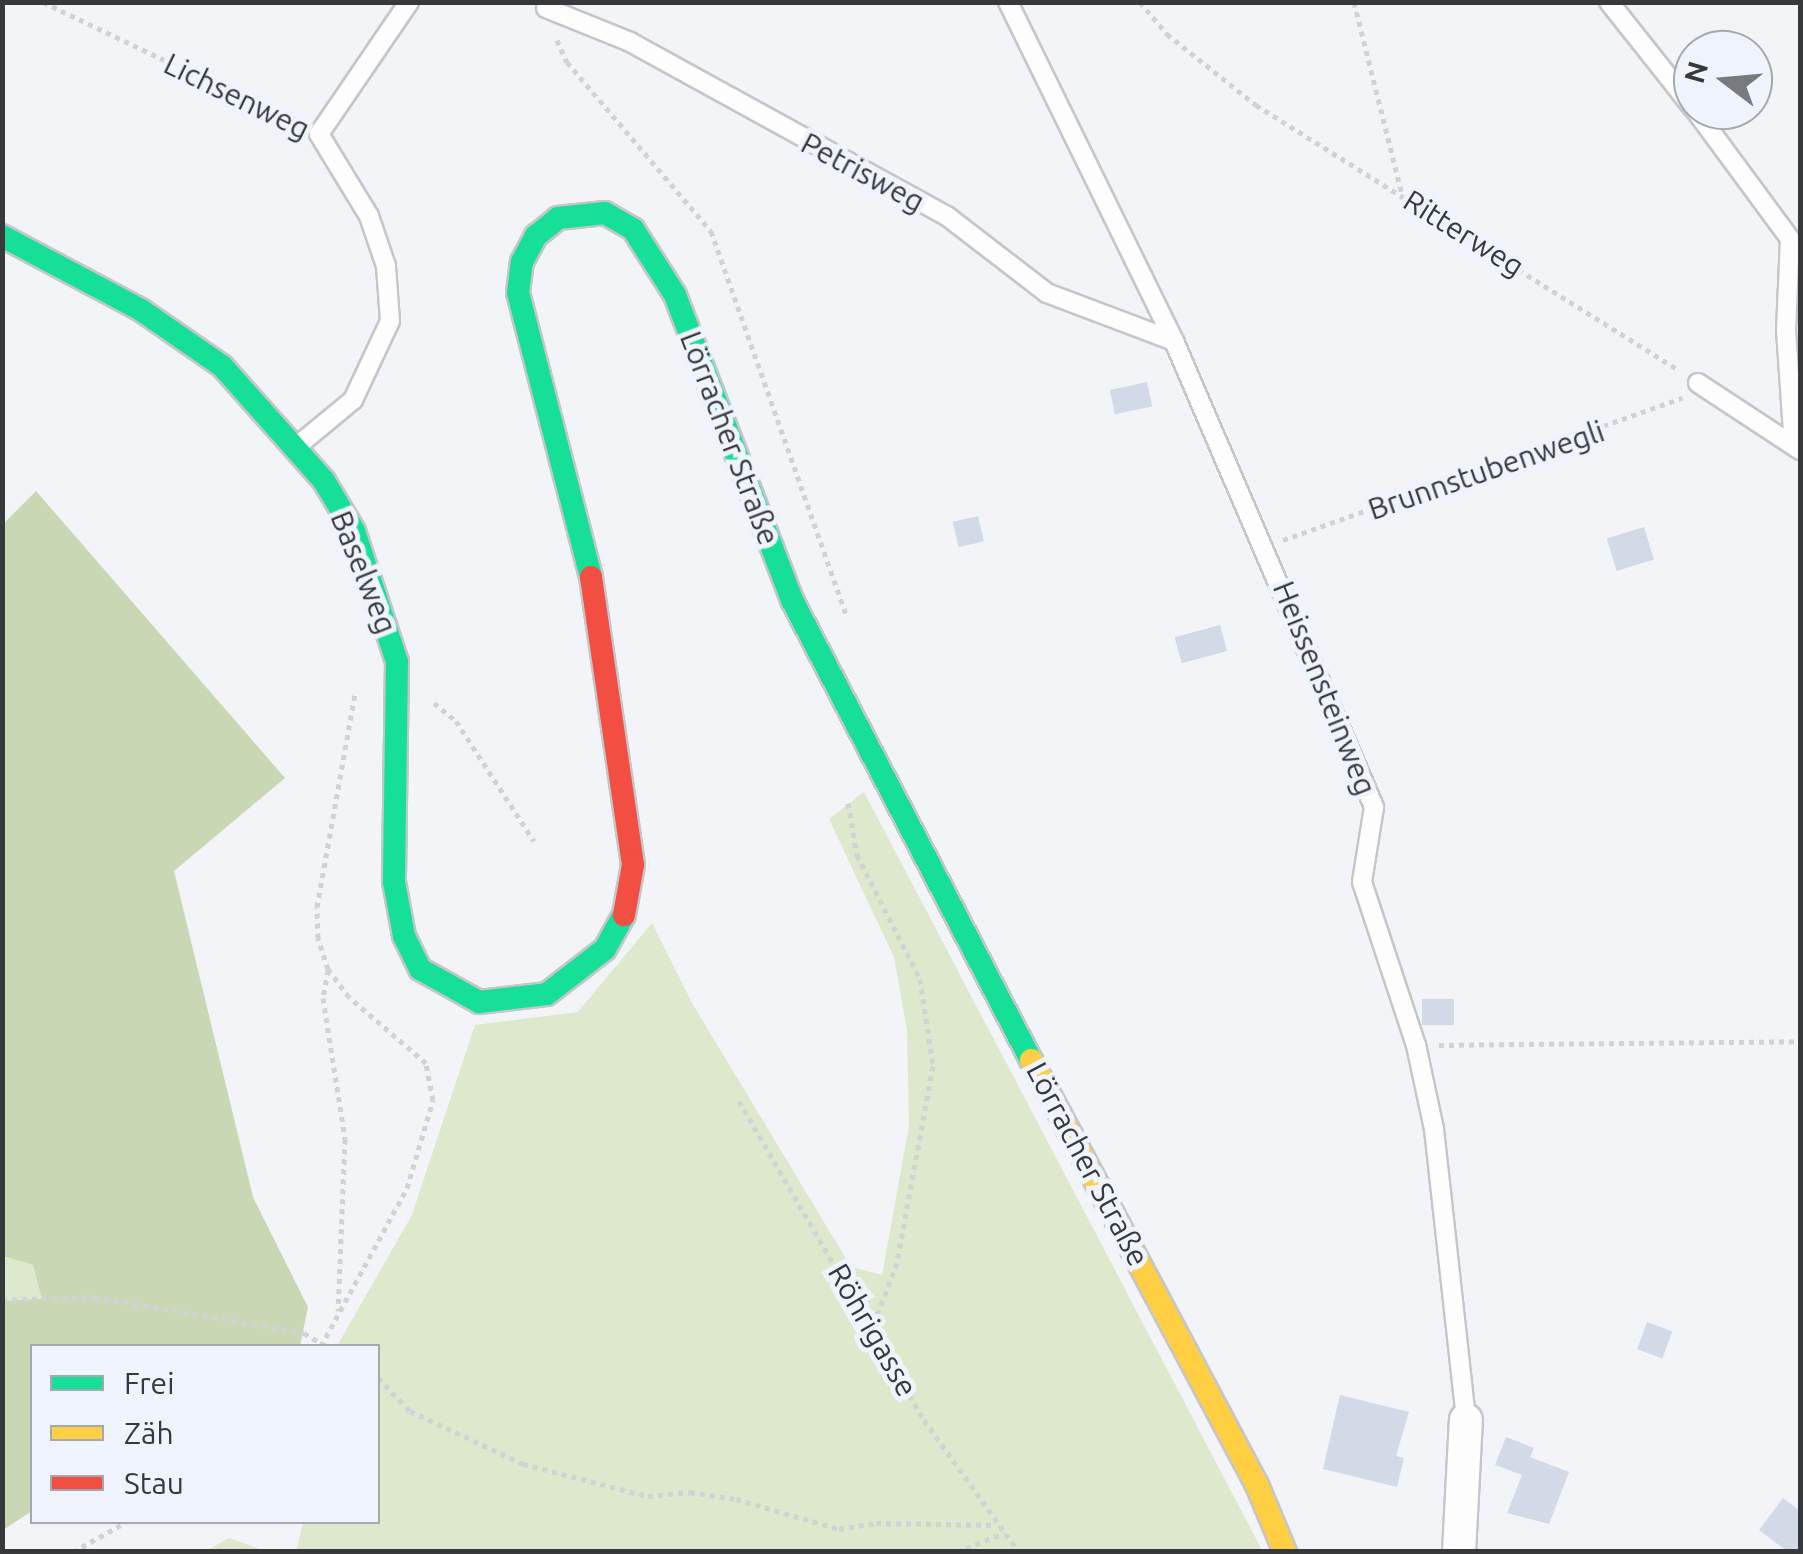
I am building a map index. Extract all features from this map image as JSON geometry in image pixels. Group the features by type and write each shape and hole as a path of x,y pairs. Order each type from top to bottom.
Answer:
{"street":[{"name":"Lörracher Straße","path":"454,992 510,1003 547,994 581,973 624,914 633,864 591,574 518,293 522,262 536,236 558,218 604,212 646,242 676,295 792,600 870,761 1257,1484 1285,1552"},
{"name":"Baselweg","path":"2,236 141,310 222,366 296,447 354,532 391,630 399,698 394,882 404,936 420,969 454,992"},
{"path":"1459,1552 1466,1420"}],"lane":[{"path":"319,134 409,2"},
{"name":"Heissensteinweg","path":"1008,2 1174,341 1266,546 1374,807 1362,882 1416,1045 1434,1129 1466,1420"},
{"path":"1609,2 1673,83"},
{"name":"Petrisweg","path":"546,8 630,42 946,216 1047,293 1174,341"},
{"path":"1710,130 1790,239 1786,330 1797,448"},
{"name":"Lichsenweg","path":"296,447 353,400 390,321 386,266 369,216 319,134"},
{"path":"1698,383 1797,448"}],"path":[{"name":"Lichsenweg","path":"43,2 319,134"},
{"name":"Ritterweg","path":"1140,2 1167,34 1256,105 1698,383"},
{"path":"1354,2 1402,194"},
{"name":"Brunnstubenwegli","path":"1266,546 1639,418 1689,396 1698,383"},
{"path":"399,698 446,708 534,840"},
{"path":"870,761 850,774 850,828 920,978 933,1066 896,1263 872,1331"},
{"path":"328,969 323,998 345,1140 338,1314"},
{"path":"1416,1045 1800,1041"},
{"name":"Röhrigasse","path":"739,1101 872,1331 996,1524 1019,1552"},
{"path":"324,1344 422,1148"},
{"path":"2,1300 94,1296 304,1333 320,1344"},
{"path":"380,1380 410,1411 524,1464 648,1496 690,1492 736,1499 839,1529 876,1522 996,1524"},
{"path":"73,1552 122,1524"},
{"path":"957,1552 1004,1533"}],"green space":[{"path":"36,491 285,778 174,871 253,1197 308,1307 300,1344 30,1344 30,1512 3,1530 3,1301 42,1299 33,1265 3,1256 2,525"},
{"path":"864,792 1263,1552 296,1552 303,1524 380,1524 380,1344 338,1344 412,1215 475,1025 578,1012 652,923 692,1003 851,1267 882,1275 909,1126 907,1030 894,957 829,819"},
{"path":"2,1256 33,1265 43,1300 3,1301"},
{"path":"229,1538 265,1551 206,1551"}],"building":[{"path":"1147,382 1152,406 1115,414 1110,390"},
{"path":"978,516 984,541 959,547 953,522"},
{"path":"1644,527 1654,560 1617,571 1607,538"},
{"path":"1220,625 1227,651 1182,663 1175,637"},
{"path":"1422,999 1454,999 1454,1025 1422,1025"},
{"path":"1647,1322 1672,1331 1662,1358 1637,1349"},
{"path":"1340,1395 1409,1412 1396,1456 1404,1458 1397,1487 1323,1469"},
{"path":"1506,1437 1534,1448 1530,1457 1569,1472 1549,1524 1507,1513 1522,1475 1495,1465"},
{"path":"1783,1498 1800,1511 1800,1552 1788,1552 1759,1530"}],"traffic: fast":[{"path":"591,577 518,293 522,262 536,236 558,218 605,213 633,229 675,295 792,600 1031,1060"},
{"path":"2,236 141,310 222,366 324,481 354,531 397,662 394,882 404,936 420,969 479,1002 547,994 605,949 624,915"}],"traffic: slow":[{"path":"1031,1060 1257,1485 1285,1552"}],"traffic: jam":[{"path":"591,577 633,865 624,915"}]}
